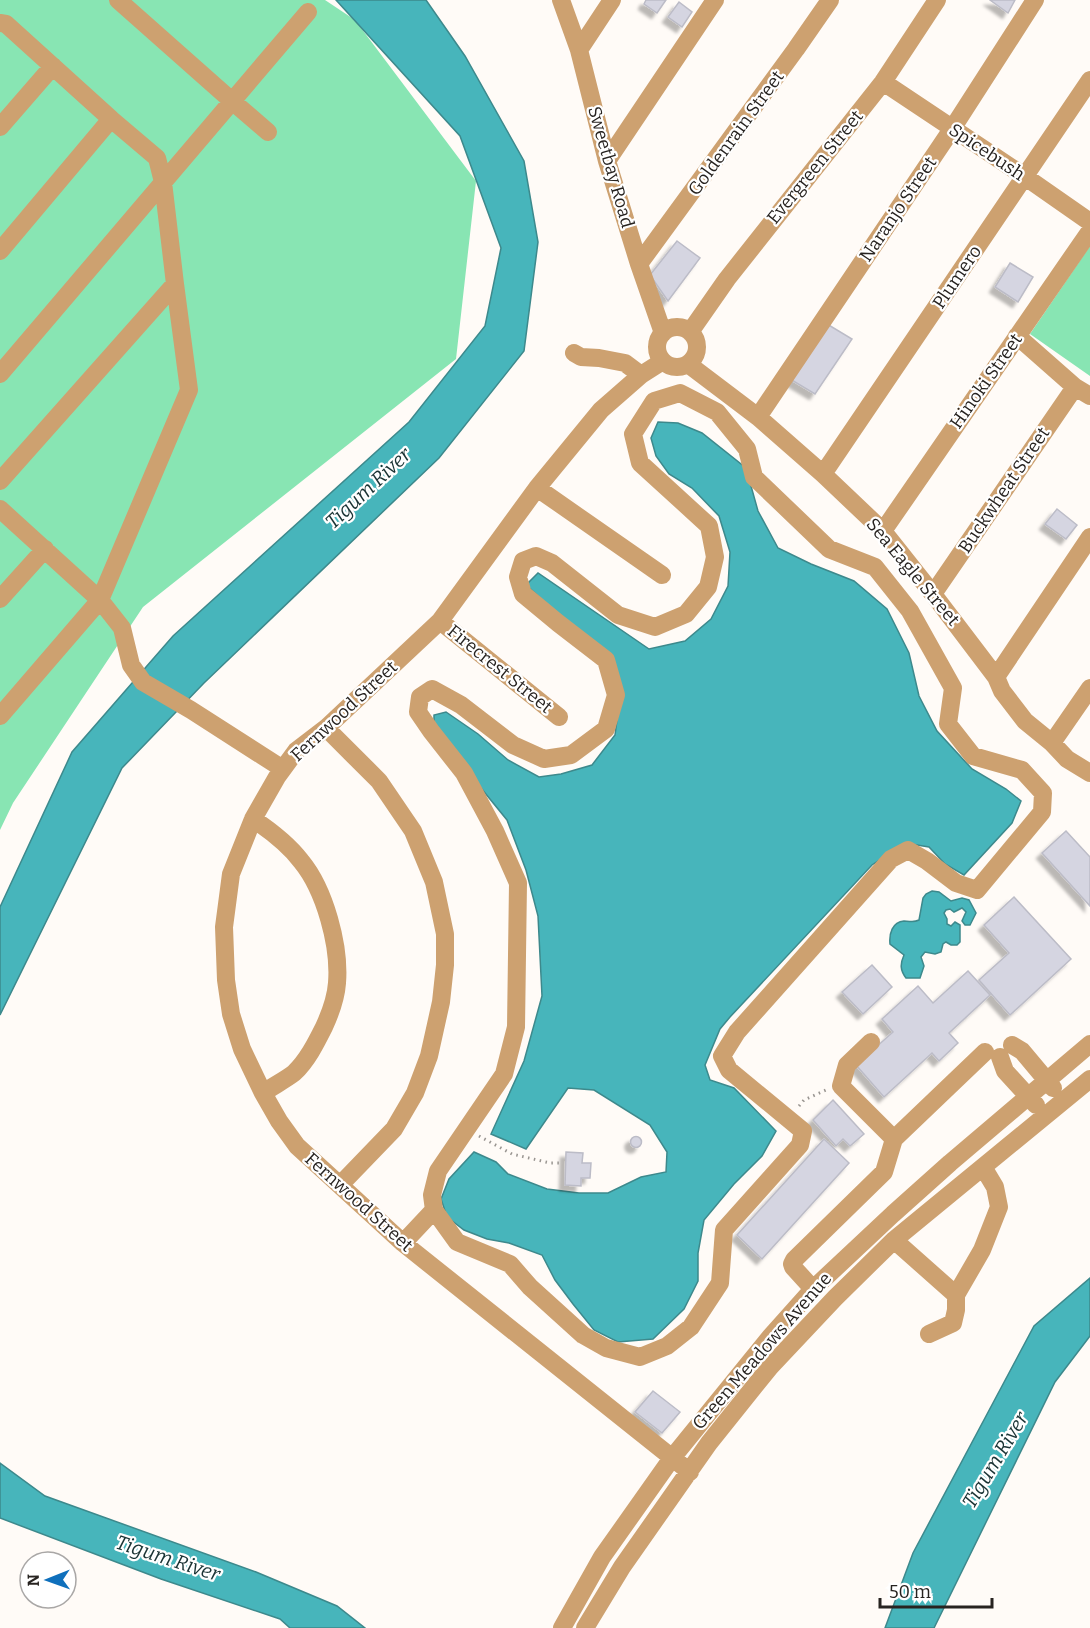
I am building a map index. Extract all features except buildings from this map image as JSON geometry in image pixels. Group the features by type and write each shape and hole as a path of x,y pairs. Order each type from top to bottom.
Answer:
{"street":[{"path":"118,0 268,132"},
{"name":"Sweetbay Road","path":"561,0 579,50 607,161 663,333"},
{"path":"579,50 612,0"},
{"path":"607,161 715,0"},
{"name":"Goldenrain Street","path":"639,264 830,0"},
{"name":"Evergreen Street","path":"690,332 740,261 883,82 937,0"},
{"name":"Naranjo Street","path":"758,417 952,129 1035,0"},
{"path":"0,374 308,12"},
{"path":"0,23 6,24 157,158 163,182 189,390 100,600 0,716"},
{"path":"0,127 53,66"},
{"name":"Plumero","path":"824,474 1090,80"},
{"name":"Spicebush","path":"883,82 1090,222"},
{"path":"0,251 111,119"},
{"name":"Hinoki Street","path":"883,531 1090,231"},
{"path":"0,481 175,284"},
{"path":"676,327 690,332 697,345 693,359 688,364 677,367 672,367 663,361 659,356 657,344 663,333 669,328 676,327"},
{"path":"1017,336 1083,392"},
{"path":"574,353 581,357 599,357 625,363 641,375"},
{"name":"Fernwood Street","path":"663,361 641,375 601,410 537,488 440,621 326,728 296,751 253,819 231,874 224,927 231,1014 242,1049 263,1093 297,1146 403,1243 690,1473"},
{"name":"Sea Eagle Street","path":"688,364 758,417 824,474 883,531 996,677 1002,692 1025,721 1052,743 1067,759 1090,773"},
{"name":"Buckwheat Street","path":"933,594 1083,392"},
{"path":"680,393 717,412 747,449 754,477 828,549 875,567 910,611 952,688 948,724 973,756 1022,770 1043,794 1042,812 977,890 956,884 927,861 908,850 891,859 737,1032 722,1056 729,1070 803,1131 800,1145 724,1230 720,1283 691,1327 667,1346 640,1357 606,1348 584,1335 530,1287 510,1264 456,1242 434,1210 432,1195 438,1171 467,1130 504,1074 516,1027 518,883 495,831 464,773 418,712 420,697 432,689 461,705 513,745 544,759 571,754 606,729 616,695 606,660 523,594 518,577 523,561 536,556 552,563 618,615 655,627 686,614 708,587 715,556 709,526 640,463 633,434 654,401 680,393"},
{"path":"537,488 662,575"},
{"path":"0,509 100,600 122,628 131,665 143,682 283,769"},
{"path":"996,677 1090,537"},
{"path":"0,599 45,549"},
{"name":"Firecrest Street","path":"440,621 559,717"},
{"path":"1052,743 1090,688"},
{"path":"326,728 379,782 413,831 434,882 445,934 446,965 441,1002 429,1056 415,1093 394,1129 340,1185"},
{"path":"253,819 286,844 308,871 319,889 328,913 336,952 337,984 328,1016 314,1047 295,1072 263,1093"},
{"path":"871,1042 848,1065 841,1086 894,1139"},
{"name":"Green Meadows Avenue","path":"562,1628 602,1557 672,1458 764,1344 813,1289 893,1214 1090,1044"},
{"path":"999,1051 1005,1071 1046,1115"},
{"path":"813,1289 793,1267 794,1260 884,1172 894,1139 999,1051 1022,1051 1063,1101"},
{"name":"Green Meadows Avenue","path":"585,1628 622,1567 709,1443 770,1367 894,1240 1090,1079"},
{"path":"929,1334 953,1323 956,1295 982,1250 999,1207 995,1187 983,1167"},
{"path":"403,1243 434,1210"},
{"path":"894,1240 956,1295"}],"path":[{"path":"788,1119 804,1100 841,1086"},
{"path":"467,1130 512,1154 550,1163 563,1163"}],"green space":[{"path":"0,0 325,0 355,20 476,181 456,359 143,607 13,803 0,830"},
{"path":"1090,246 1090,376 1030,334"}],"water":[{"name":"Tigum River","path":"336,0 426,0 465,56 524,161 538,242 524,351 439,458 204,683 122,768 0,1015 0,907 72,752 173,636 409,422 485,326 501,248 460,136"},
{"path":"658,422 678,423 702,433 746,468 758,511 778,548 854,581 887,609 909,653 919,696 937,731 972,769 1006,789 1021,801 1012,823 964,875 945,864 929,847 905,843 872,865 720,1029 705,1065 710,1080 734,1088 776,1131 762,1156 734,1184 704,1220 698,1253 698,1281 684,1309 653,1339 618,1342 594,1330 555,1280 542,1255 464,1230 447,1217 441,1199 449,1179 474,1152 496,1162 508,1174 547,1189 579,1193 608,1193 641,1177 666,1172 667,1152 650,1125 594,1090 568,1088 526,1149 491,1134 524,1061 542,996 538,916 526,870 507,820 434,726 434,715 446,712 478,734 508,760 539,777 561,774 592,765 615,735 621,690 558,614 526,585 538,573 649,649 685,641 711,619 728,586 730,552 719,516 692,488 669,474 656,456 651,438"},
{"path":"932,891 939,892 951,901 962,898 969,900 976,913 970,925 965,925 962,921 966,912 962,908 954,912 950,909 946,910 944,913 947,924 951,926 955,922 960,925 960,942 957,945 951,945 946,942 941,952 935,954 925,952 921,957 924,966 920,978 906,978 901,967 904,955 890,944 890,936 894,926 900,922 919,920 923,898"},
{"name":"Tigum River","path":"1090,1278 1090,1336 1055,1382 934,1628 885,1628 913,1553 1034,1326"},
{"name":"Tigum River","path":"0,1463 45,1496 256,1572 337,1606 365,1628 290,1628 280,1619 161,1579 0,1518"}]}
